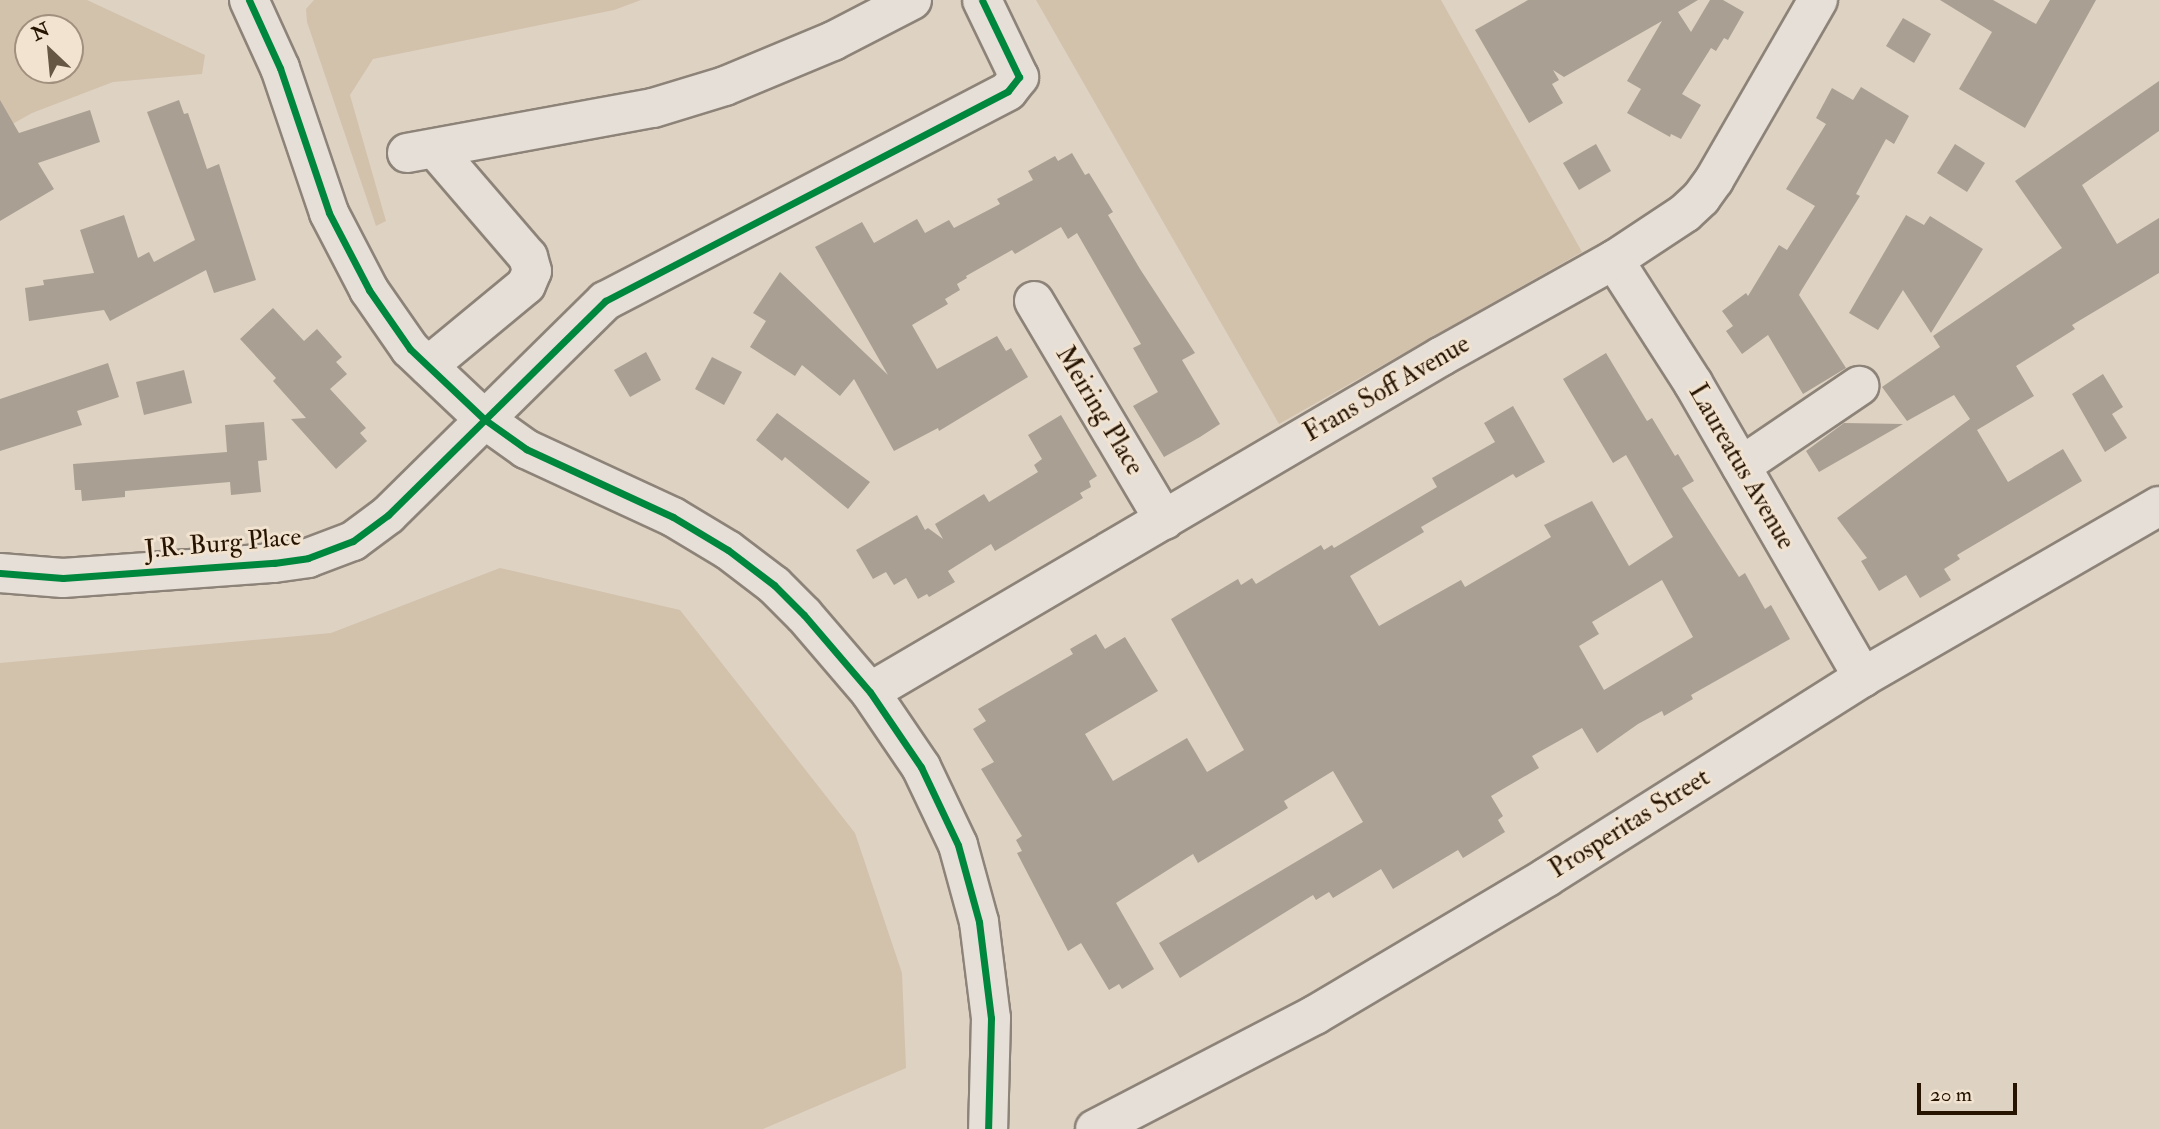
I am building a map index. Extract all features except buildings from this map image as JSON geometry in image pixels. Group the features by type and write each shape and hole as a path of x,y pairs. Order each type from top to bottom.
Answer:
{"street":[{"path":"249,0 280,68 329,213 346,250 386,316 411,349 484,419 526,449 673,517 728,550 774,585 804,615 870,692 921,767 962,858 979,922 991,1018 988,1129"},
{"path":"276,0 280,68"},
{"path":"428,366 526,285 531,271 528,257 421,151 653,108 725,86 833,41 912,0"},
{"name":"J.R. Burg Place","path":"0,572 63,578 274,564 333,551 353,541 388,515 605,301 1008,91 1019,77 982,0"},
{"name":"Frans Soff Avenue","path":"870,692 1442,356 1614,260 1685,213 1701,198 1818,0"},
{"name":"Laureatus Avenue","path":"1614,260 1741,466 1863,677"},
{"name":"Meiring Place","path":"1034,301 1164,520"},
{"path":"1741,466 1859,386"},
{"name":"Prosperitas Street","path":"1095,1129 1315,1015 1547,877 1863,677 2159,506"}],"shaded area":[{"path":"0,0 87,0 205,55 202,74 113,82 32,113 0,131"},
{"path":"314,0 641,0 614,10 373,59 350,95 386,221 376,226 307,22 306,9"},
{"path":"1036,0 1441,0 1582,252 1279,424"},
{"path":"500,568 680,610 855,833 902,973 906,1068 763,1129 0,1129 0,663 331,633"}],"cycle path":[{"path":"249,0 280,68 329,213 369,290 410,349 484,419 526,449 673,517 728,550 774,585 804,615 870,692 921,767 958,845 979,922 991,1018 988,1129"},
{"path":"0,573 63,578 274,563 308,558 353,541 388,515 605,301 1008,91 1019,77 982,0"}]}
